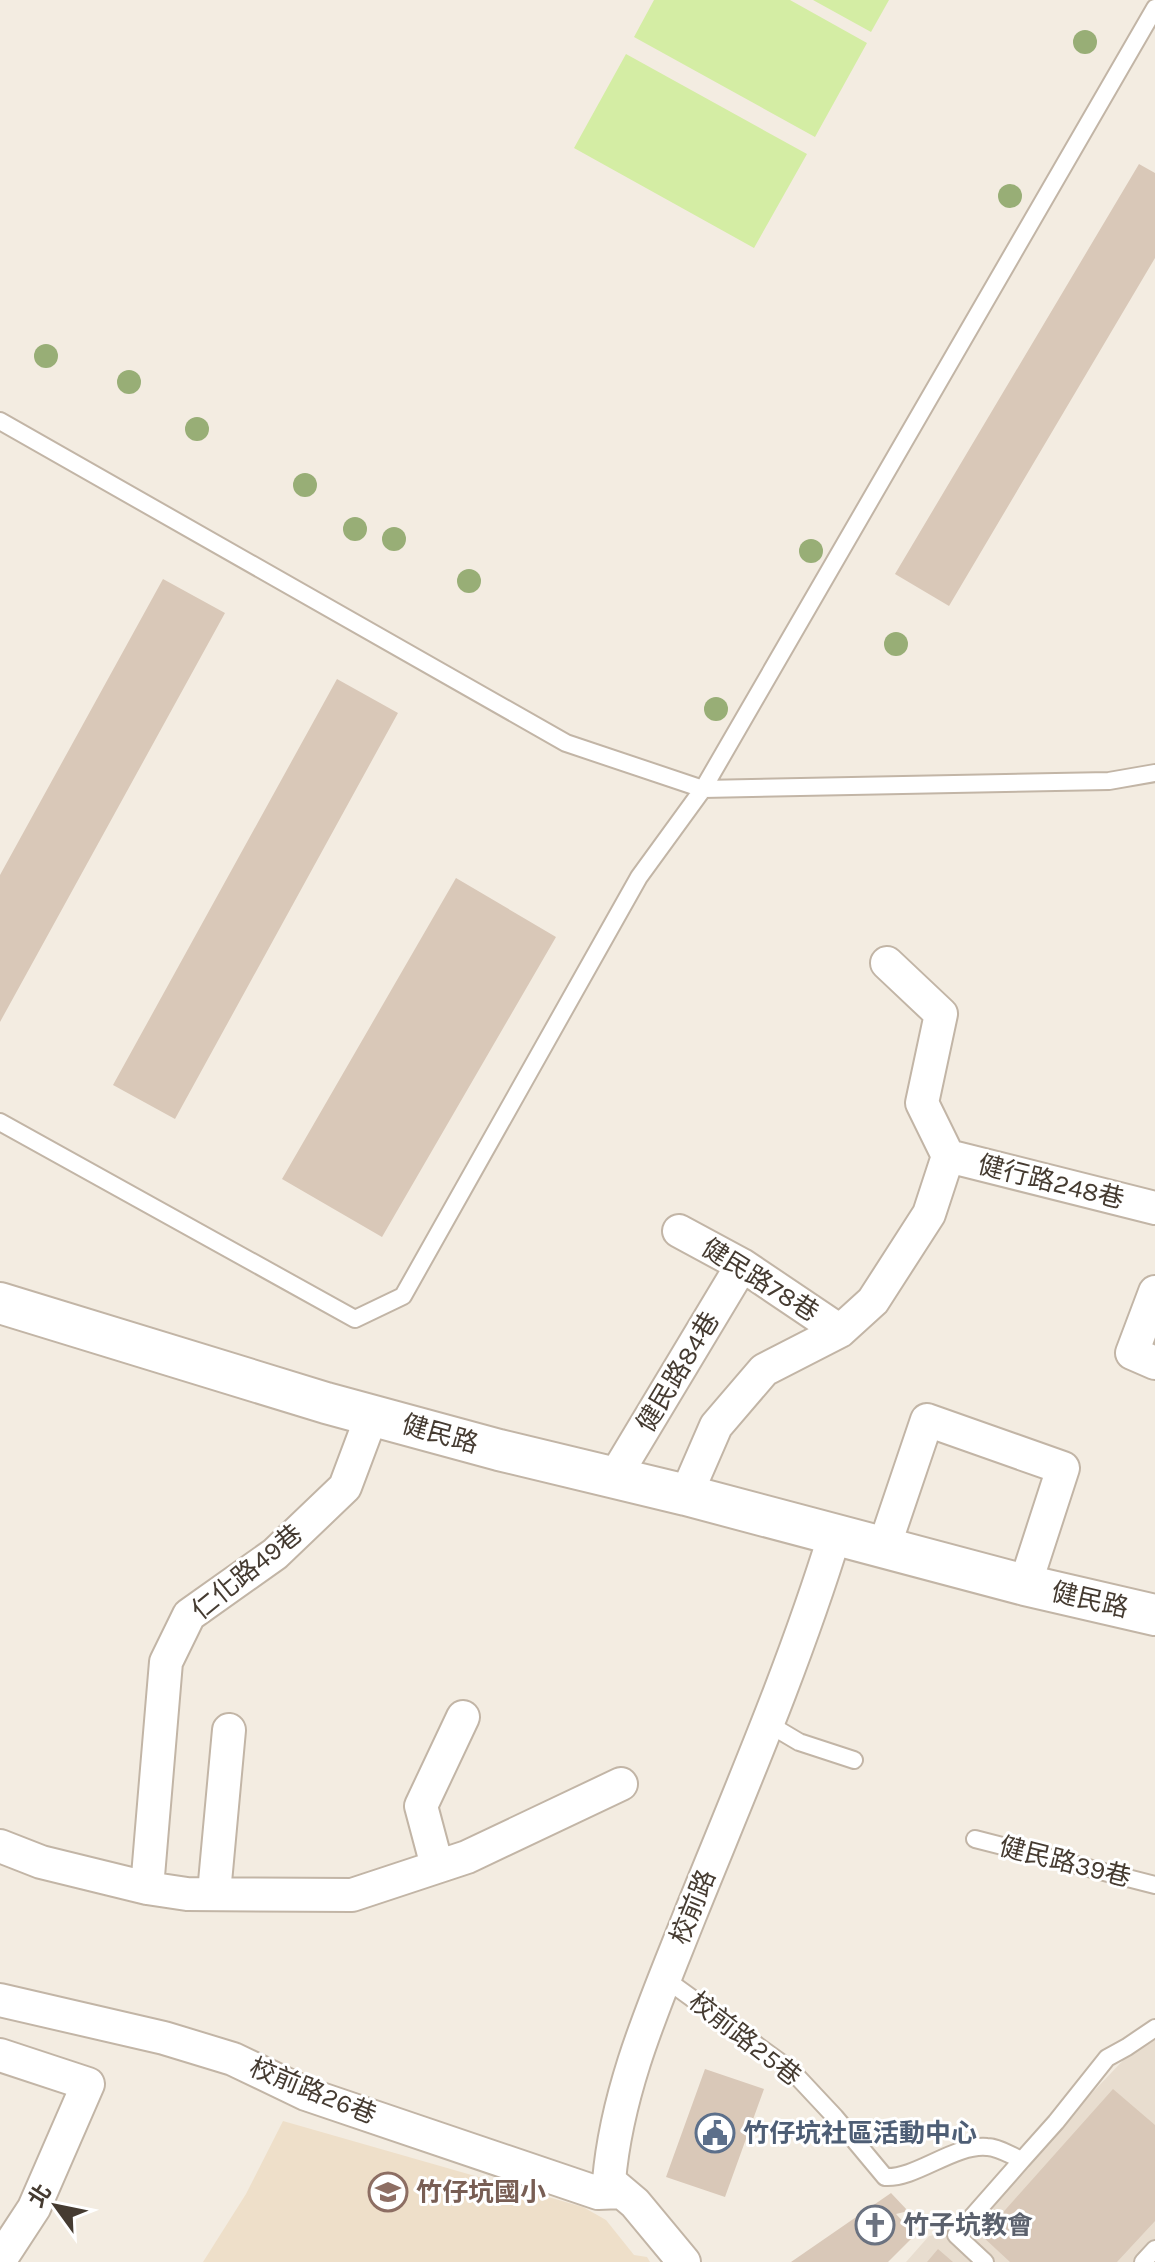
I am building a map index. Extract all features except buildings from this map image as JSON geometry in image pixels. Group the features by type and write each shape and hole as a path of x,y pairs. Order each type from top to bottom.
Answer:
{"street":[{"path":"887,963 941,1014 922,1103 948,1156"},
{"name":"健行路248巷","path":"948,1156 1155,1208"},
{"name":"健民路78巷","path":"686,1495 716,1426 764,1370 840,1331 873,1301 929,1214 948,1156"},
{"name":"健民路78巷","path":"679,1231 742,1265 840,1331"},
{"name":"健民路84巷","path":"614,1478 742,1265"},
{"path":"1155,1292 1132,1353 1155,1363"},
{"name":"健民路","path":"0,1303 499,1450 686,1495 1025,1585 1155,1615"},
{"name":"仁化路49巷","path":"147,1888 166,1662 189,1615 275,1554 345,1487 372,1415"},
{"name":"健民路","path":"884,1547 927,1420 1063,1468 1025,1585"},
{"name":"校前路","path":"684,2262 655,2225 609,2181 612,2153 635,2053 810,1617 835,1534"},
{"path":"437,1866 421,1806 463,1717"},
{"path":"214,1893 229,1730"},
{"path":"0,1846 41,1862 147,1888 187,1894 352,1895 467,1857 621,1784"},
{"name":"校前路26巷","path":"0,2000 164,2038 233,2059 306,2094 335,2104 598,2193 622,2192"},
{"path":"0,2055 88,2084 34,2208 0,2260"}],"lane":[{"path":"0,1122 355,1319 403,1296 639,877 703,789 1155,8"},
{"path":"0,421 566,743 703,789 1109,781 1155,773"},
{"path":"767,1723 799,1742 854,1760"},
{"name":"健民路39巷","path":"975,1839 1155,1885"},
{"name":"校前路25巷","path":"664,1978 791,2070 885,2177 898,2178 935,2160 988,2146 1022,2160"},
{"path":"985,2262 956,2235 1056,2122 1107,2058 1155,2028"},
{"path":"1143,2262 1155,2249"}],"shaded area":[{"path":"1155,2035 1155,2262 906,2262 929,2236 961,2230 1133,2050"},
{"name":"竹仔坑國小","path":"283,2121 583,2207 606,2220 634,2255 647,2257 650,2262 203,2262 246,2194"}],"green space":[{"path":"654,0 790,0 867,43 815,137 634,37"},
{"path":"813,0 889,0 871,32"},
{"path":"626,54 807,154 754,248 574,148"}],"place":[{"name":"竹仔坑社區活動中心","path":"715,2133"},
{"name":"竹仔坑國小","path":"388,2192"},
{"name":"竹子坑教會","path":"875,2225"}]}
